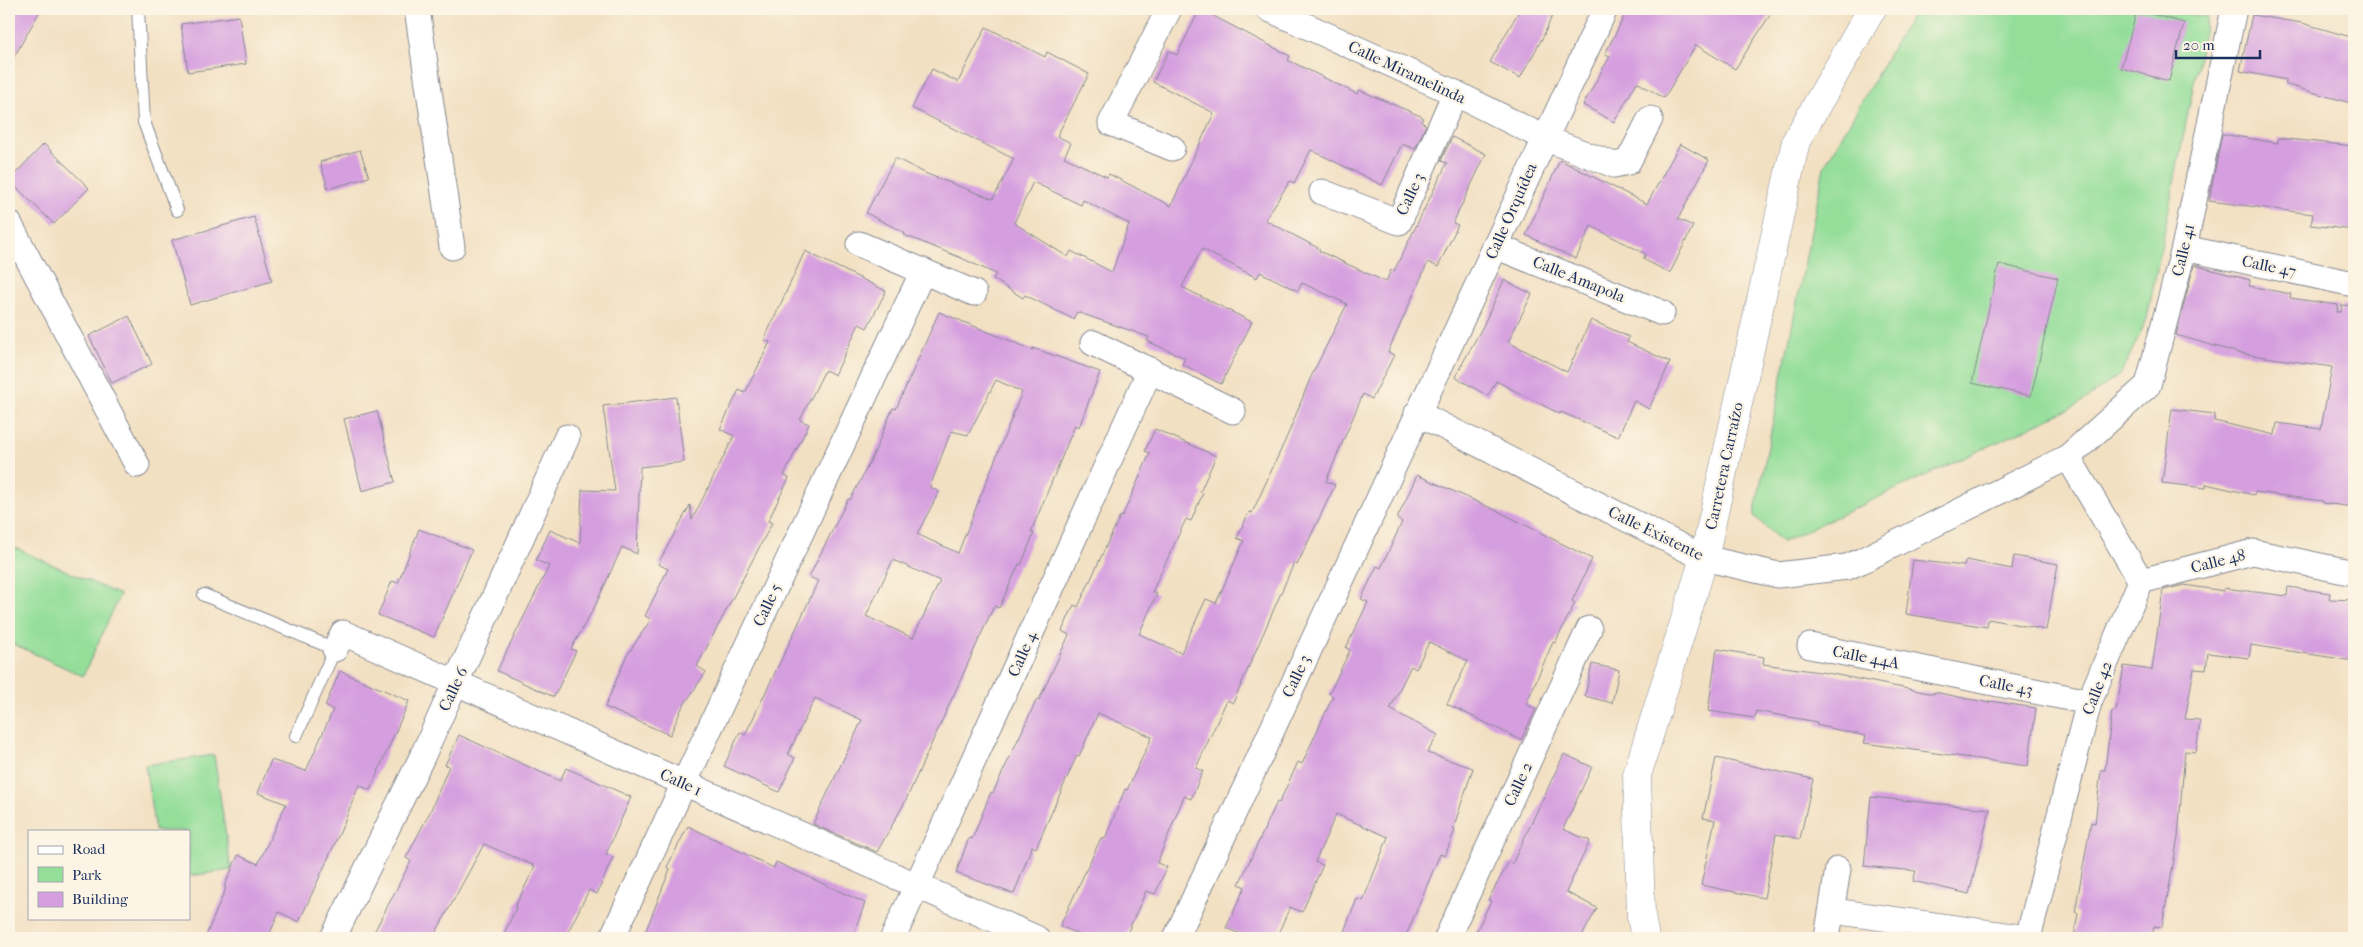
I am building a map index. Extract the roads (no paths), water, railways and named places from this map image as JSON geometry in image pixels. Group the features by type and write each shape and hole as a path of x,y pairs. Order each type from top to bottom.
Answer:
{"street":[{"path":"417,9 452,246"},
{"path":"1169,9 1111,123 1172,148"},
{"name":"Calle Miramelinda","path":"1269,9 1454,93 1544,138 1614,166 1628,162 1650,119"},
{"name":"Calle Orquídea","path":"1417,413 1605,9"},
{"name":"Carretera Carraízo","path":"1645,938 1641,916 1637,775 1704,558 1796,141 1872,9"},
{"name":"Calle 41","path":"2068,457 2148,385 2184,248 2234,9"},
{"name":"Calle 3","path":"1322,192 1399,222 1454,93"},
{"path":"9,223 137,464"},
{"path":"859,244 974,293"},
{"name":"Calle Amapola","path":"1496,246 1662,313"},
{"name":"Calle 47","path":"2184,248 2354,284"},
{"name":"Calle 5","path":"612,938 923,271"},
{"path":"1093,343 1234,411"},
{"name":"Calle 4","path":"892,938 917,887 1150,370"},
{"name":"Calle 3","path":"1176,938 1417,413"},
{"name":"Calle Existente","path":"1417,413 1704,558 1778,575 1847,568 2068,457"},
{"name":"Calle 6","path":"334,938 455,683 568,437"},
{"path":"2068,457 2141,580"},
{"name":"Calle 48","path":"2141,580 2253,552 2354,573"},
{"name":"Calle 42","path":"2028,938 2089,702 2141,580"},
{"name":"Calle 2","path":"1447,938 1589,629"},
{"name":"Calle 1","path":"335,649 343,633 1036,938"},
{"name":"Calle 44A","path":"1810,646 1922,668"},
{"name":"Calle 43","path":"1922,668 2089,702"},
{"path":"1826,938 1833,911 1838,869"},
{"path":"1833,911 2028,938"}],"lane":[{"path":"138,9 144,122 177,210"},
{"path":"204,595 335,649 296,736"}]}
